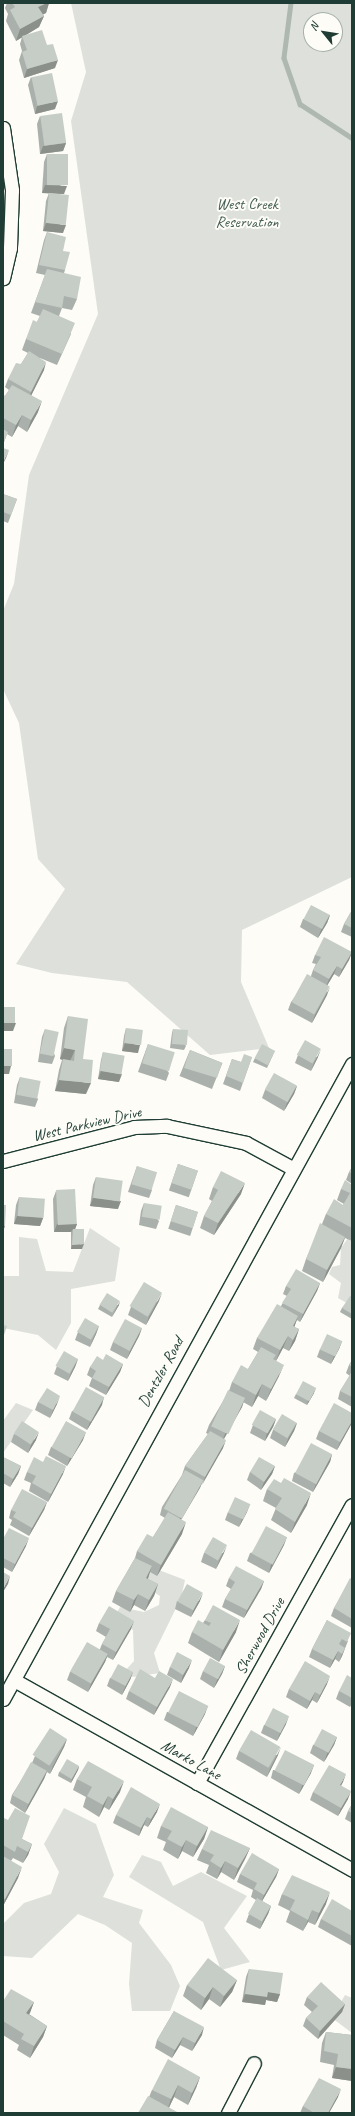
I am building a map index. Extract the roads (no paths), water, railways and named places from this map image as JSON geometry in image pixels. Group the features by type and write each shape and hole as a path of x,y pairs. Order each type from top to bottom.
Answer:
{"street":[{"path":"3,128 12,190 10,248 3,278"},
{"name":"Dentzler Road","path":"3,1699 292,1168 352,1064"},
{"name":"West Parkview Drive","path":"3,1161 134,1127 167,1126 246,1143 292,1168"},
{"name":"Sherwood Drive","path":"197,1783 352,1505"},
{"name":"Marko Lane","path":"14,1680 352,1870"},
{"path":"228,2113 254,2063"}],"waterway":[{"path":"291,3 284,58 300,104 352,138"}],"park label":[{"name":"West Creek Reservation","path":"247,213"}]}
